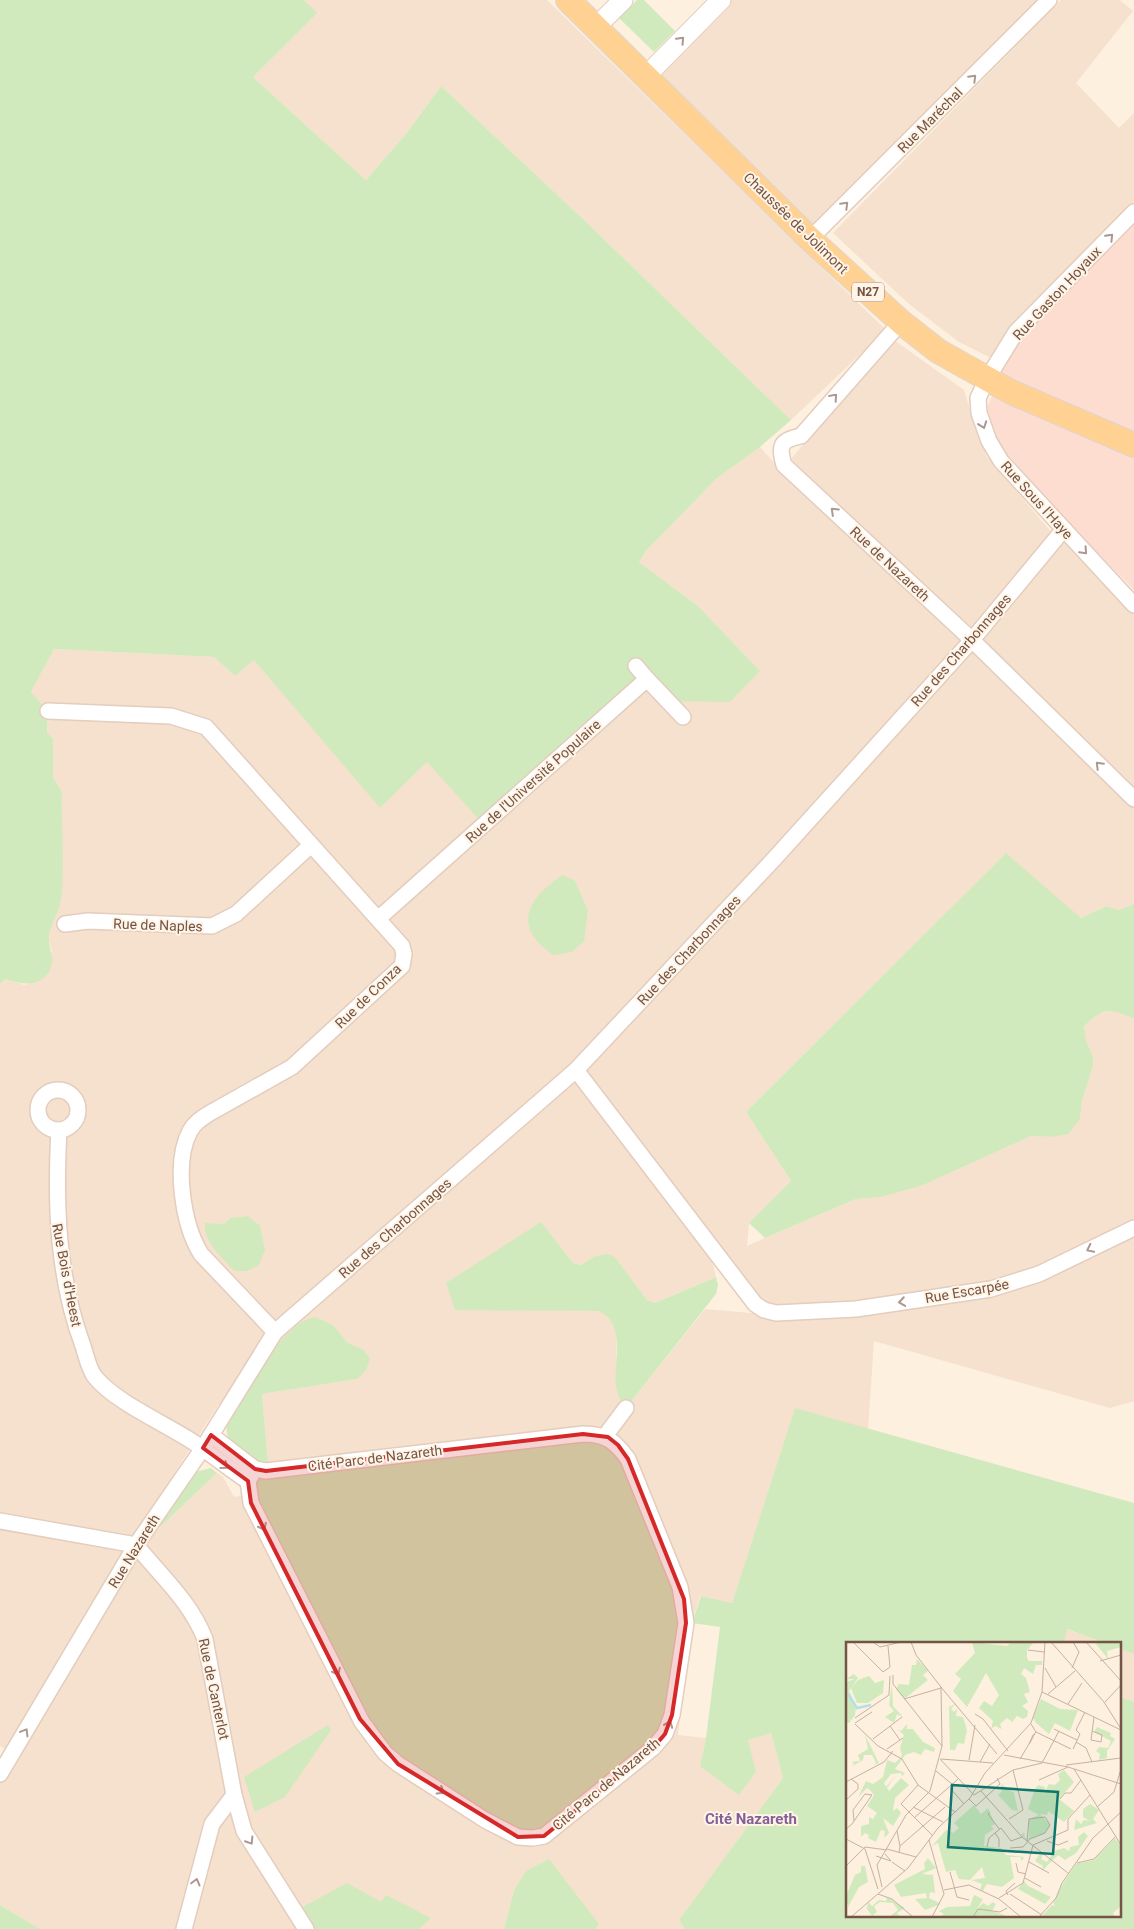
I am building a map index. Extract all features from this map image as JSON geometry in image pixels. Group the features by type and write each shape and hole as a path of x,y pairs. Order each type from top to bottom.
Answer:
{"main road":[{"name":"Chaussée de Jolimont","path":"568,0 647,75 810,239 901,322 938,351 1011,392 1134,445"}],"street":[{"path":"596,27 623,0"},
{"path":"647,75 720,0"},
{"name":"Rue Maréchal","path":"810,239 1050,0"},
{"name":"Rue Gaston Hoyaux","path":"987,379 1016,332 1134,212"},
{"name":"Rue de Nazareth","path":"901,322 801,436 787,439 784,442 781,454 784,465 972,640 1134,799"},
{"name":"Rue Sous l'Haye","path":"987,379 978,398 979,413 989,441 1001,461 1134,605"},
{"name":"Rue des Charbonnages","path":"275,1332 576,1070 774,859 972,640 1064,529"},
{"path":"636,666 683,717"},
{"name":"Rue de l'Université Populaire","path":"379,918 647,679"},
{"name":"Rue de Conza","path":"48,711 171,716 206,727 379,918 402,946 404,960 402,966 292,1067 204,1116 190,1132 184,1153 182,1186 183,1205 193,1240 201,1254 275,1332"},
{"name":"Rue de Naples","path":"65,924 88,921 212,926 236,914 311,845"},
{"name":"Rue Escarpée","path":"576,1070 755,1304 764,1310 776,1312 850,1309 991,1289 1039,1274 1134,1228"},
{"name":"Rue Bois d'Heest","path":"58,1130 56,1185 59,1247 74,1323 94,1376 108,1389 202,1448"},
{"name":"Rue Nazareth","path":"0,1774 136,1545 211,1435 275,1332"},
{"path":"605,1436 626,1408"},
{"name":"Cité Parc de Nazareth","path":"584,1434 605,1436 618,1445 628,1459 684,1599 685,1629 672,1715 665,1734 653,1748 544,1836 533,1838 518,1837 485,1820 398,1764 372,1737 360,1719 251,1503 251,1475 584,1434"},
{"path":"211,1435 251,1475"},
{"path":"202,1448 222,1465 251,1475"},
{"path":"0,1521 136,1545"},
{"name":"Rue de Canterlot","path":"136,1545 176,1589 198,1622 212,1675 234,1795 244,1830 306,1929"},
{"path":"184,1929 212,1824 234,1795"}],"highlighted area":[{"path":"583,1434 608,1437 618,1445 628,1459 684,1599 686,1623 672,1715 665,1734 653,1748 544,1836 518,1837 398,1764 360,1719 251,1503 248,1481 203,1448 211,1435 255,1469 266,1471"}],"shaded area":[{"path":"304,0 547,0 886,330 791,420 583,219 441,86 406,134 366,180 253,77 316,13"},
{"path":"729,0 1042,0 812,229 657,73"},
{"path":"1061,0 1120,0 1133,11 1076,83 1119,128 1134,113 1134,202 1056,280 1012,329 993,359 959,342 909,304 833,233"},
{"path":"1134,219 1134,590 1016,469 999,447 985,413 1007,360 1021,334"},
{"path":"891,338 964,390 978,437 987,457 1052,533 968,631 791,459"},
{"path":"760,447 785,475 962,642 1064,529 1134,605 1134,904 1119,910 1105,906 1081,918 1005,854 746,1112 791,1181 749,1223 747,1246 856,1199 881,1197 921,1186 1031,1136 1052,1137 1080,1119 1082,1101 1093,1066 1093,1057 1085,1041 1084,1027 1096,1014 1116,1010 1134,1019 1134,1401 1110,1408 874,1341 868,1429 795,1409 732,1603 700,1596 692,1623 678,1735 706,1738 700,1766 756,1772 747,1740 771,1733 783,1778 679,1920 685,1929 596,1929 599,1924 540,1865 526,1871 514,1890 504,1929 40,1929 0,1905 0,1774 12,1753 0,1746 0,984 6,979 24,985 40,980 52,951 49,940 51,923 61,902 62,792 53,777 53,739 47,732 48,711 31,692 54,649 214,657 235,676 254,659 380,807 427,762 647,679 760,671 698,606 639,562 646,551 716,479","holes":["541,1223 573,1263 581,1265 601,1254 615,1257 647,1300 655,1303 716,1277 712,1260 714,1244 761,1314 705,1309 626,1408 616,1388 616,1329 606,1314 598,1311","334,1326 348,1343 363,1349 357,1379 262,1394 268,1463 247,1494 234,1497 223,1477 217,1473 160,1527 144,1531 179,1466 219,1404 227,1408"]},
{"path":"1066,1629 1101,1642 1064,1642"},
{"path":"1122,1650 1134,1654 1134,1702 1122,1698"}],"green space":[{"path":"0,0 304,0 317,13 253,77 366,180 406,134 441,86 583,219 791,420 760,447 716,479 646,551 639,562 698,606 760,671 730,702 668,701 647,679 484,825 427,762 380,808 254,660 235,676 214,657 54,649 31,692 48,711 47,732 53,739 53,777 62,792 62,887 60,904 49,936 52,964 44,978 34,983 28,984 6,979 0,984"},
{"path":"637,0 644,0 675,31 654,52 619,18"},
{"path":"1006,853 1081,918 1106,906 1119,910 1134,904 1134,1019 1113,1011 1107,1011 1090,1020 1084,1027 1086,1041 1093,1057 1093,1066 1082,1101 1080,1119 1068,1134 1052,1137 1031,1136 921,1186 881,1197 856,1199 765,1238 749,1223 791,1181 746,1112"},
{"path":"563,875 575,881 588,911 584,941 572,952 553,955 532,934 528,923 529,913 533,903 540,894"},
{"path":"248,1216 260,1226 265,1250 259,1265 247,1271 234,1271 210,1243 205,1230 205,1223 224,1224 231,1218"},
{"path":"541,1222 573,1263 581,1265 605,1254 615,1257 647,1300 655,1303 716,1277 718,1285 716,1294 626,1408 616,1387 616,1333 613,1324 607,1316 598,1311 455,1310 446,1283"},
{"path":"316,1317 334,1326 348,1343 363,1349 370,1359 366,1370 357,1379 262,1394 268,1463 254,1464 233,1446 228,1436 227,1421 254,1377 278,1344 303,1321"},
{"path":"795,1408 1134,1503 1134,1654 1122,1650 1122,1642 1101,1642 1067,1629 1064,1642 846,1642 846,1916 1122,1916 1122,1698 1134,1702 1134,1929 685,1929 679,1920 783,1778 771,1733 748,1740 756,1772 739,1795 700,1766 706,1738 720,1627 692,1623 701,1596 732,1603"},
{"path":"582,1432 613,1439 684,1610 669,1725 534,1840 384,1753 242,1478"},
{"path":"211,1468 217,1473 160,1527 144,1532 191,1473"},
{"path":"328,1725 331,1730 285,1797 255,1812 244,1777"},
{"path":"549,1859 599,1924 596,1929 504,1929 514,1890 526,1871"},
{"path":"347,1883 381,1902 386,1895 431,1918 419,1929 306,1929 295,1911"},
{"path":"0,1905 40,1929 0,1929"}],"district":[{"name":"Cité Nazareth","path":"751,1819"}]}
